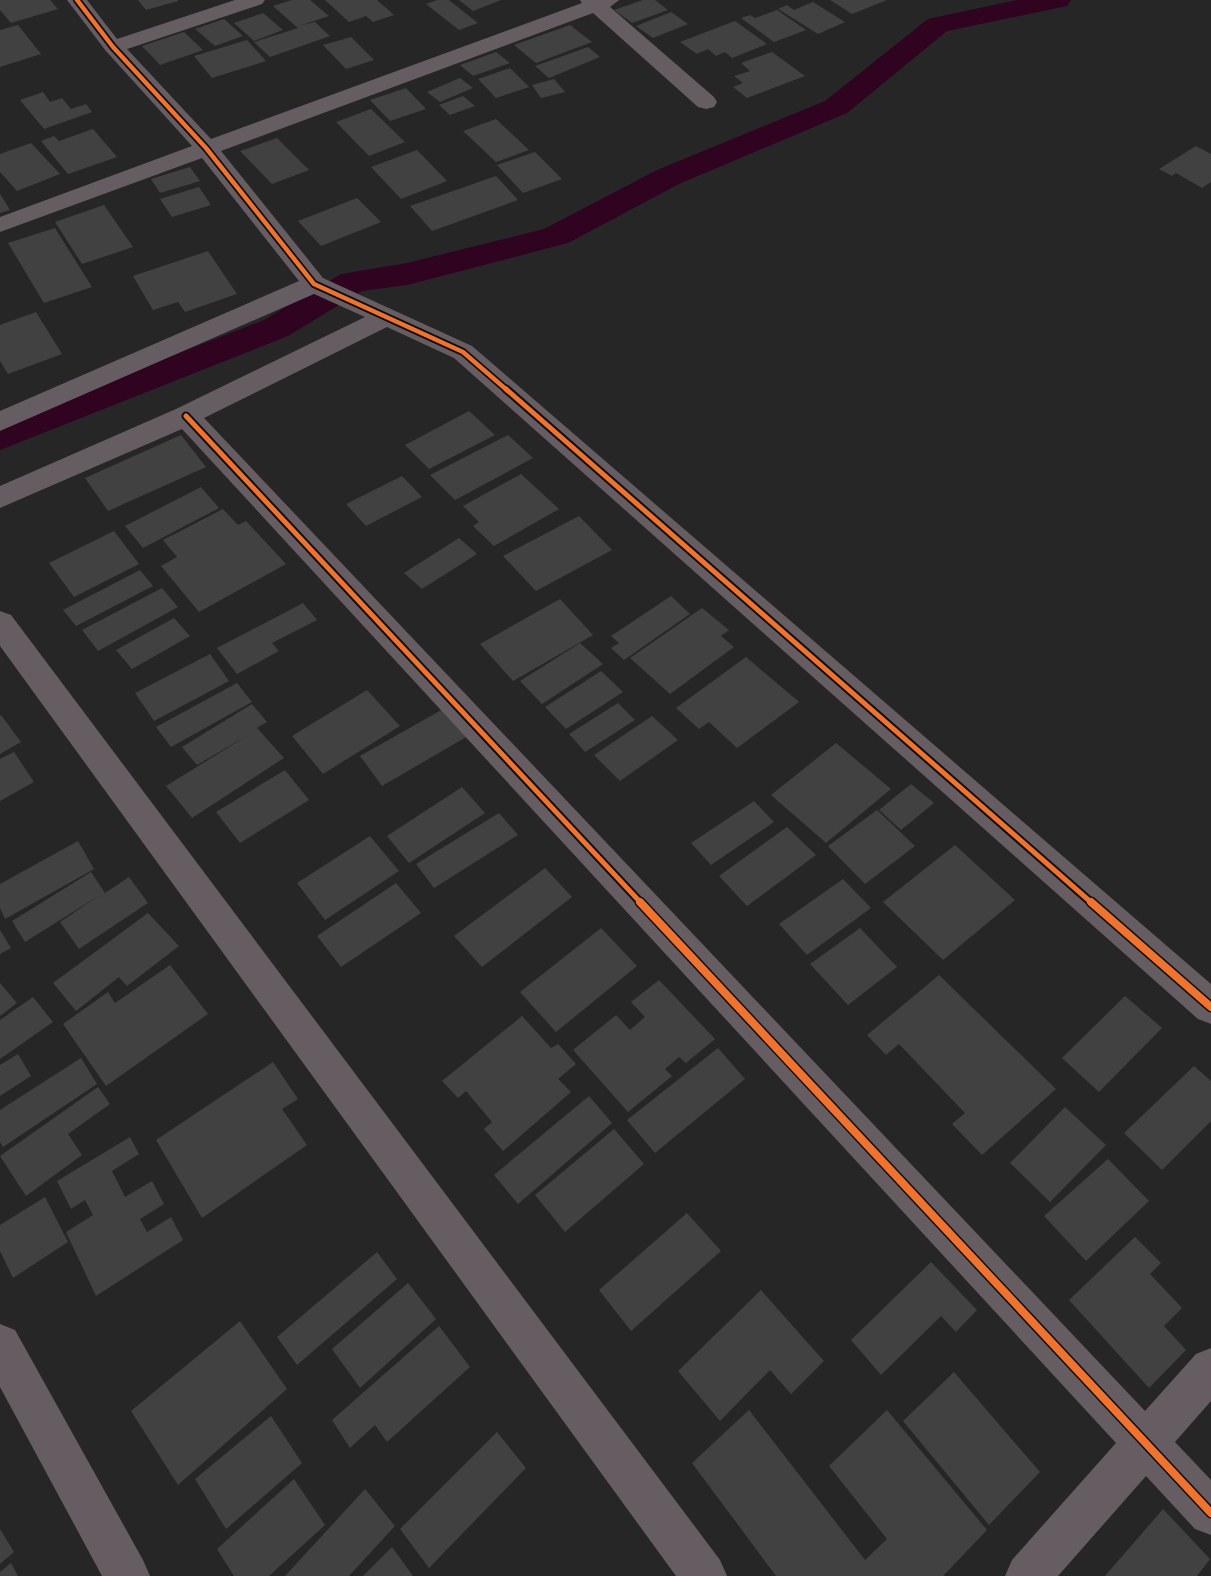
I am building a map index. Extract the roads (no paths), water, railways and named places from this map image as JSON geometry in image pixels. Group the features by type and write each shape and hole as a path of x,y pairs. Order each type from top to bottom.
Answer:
{"street":[{"path":"77,0 113,47 206,148 314,284 384,318 463,352 1211,1007"},
{"path":"113,47 255,0"},
{"path":"0,225 598,2 706,102"},
{"path":"0,422 314,284"},
{"path":"0,498 186,416 384,318"},
{"path":"186,416 1211,1513"},
{"path":"0,623 704,1576"},
{"path":"0,1345 127,1576"},
{"path":"1028,1576 1211,1369"}],"waterway":[{"path":"0,437 276,328 353,282 407,274 556,236 668,177 836,107 938,25 1057,0"}]}
